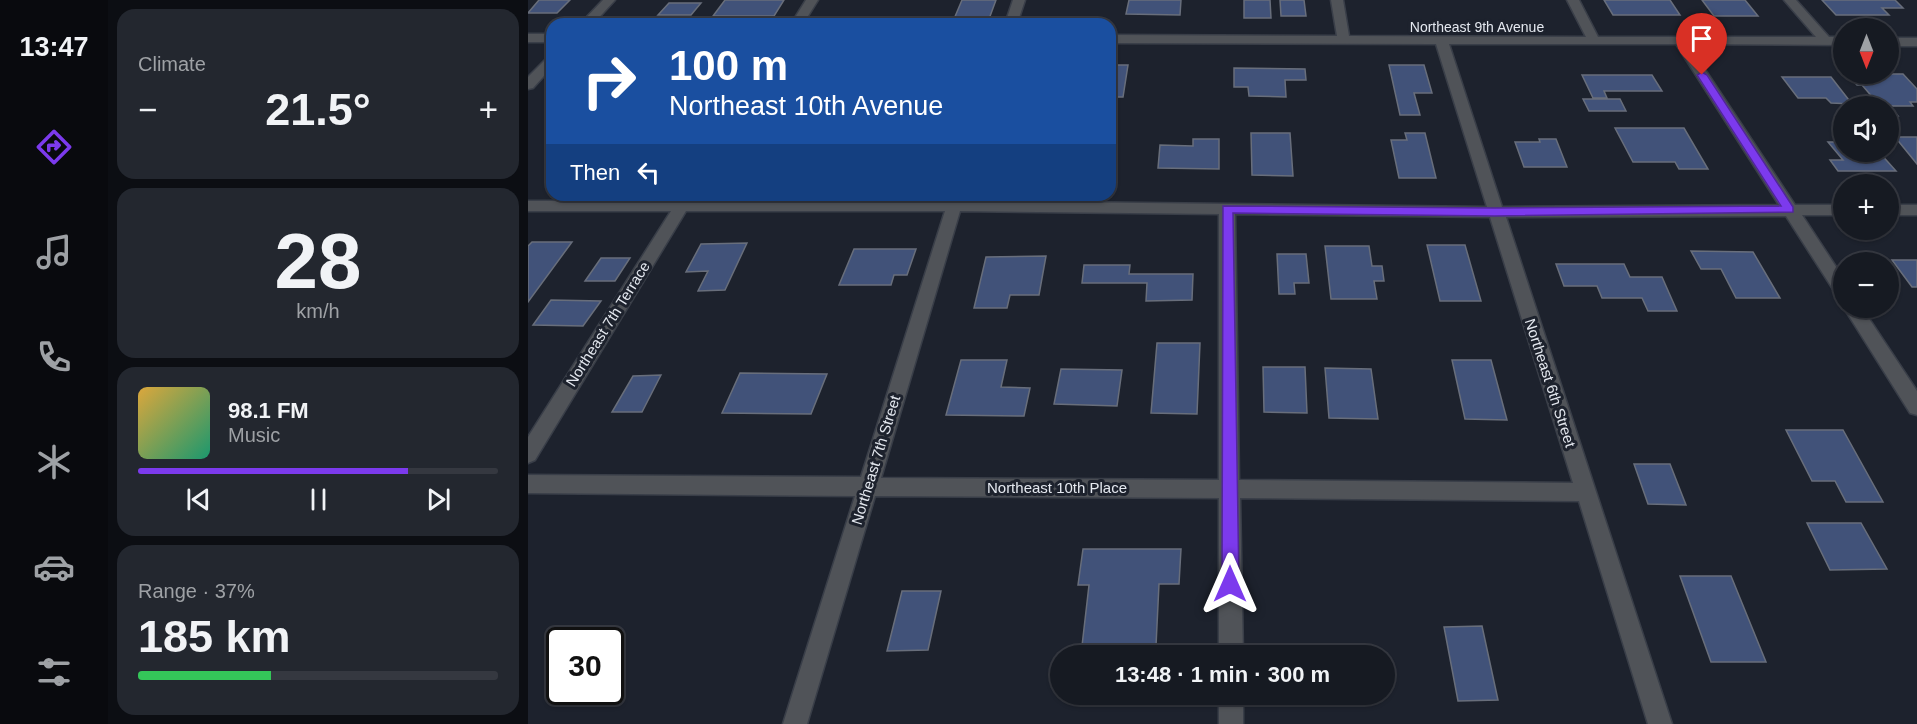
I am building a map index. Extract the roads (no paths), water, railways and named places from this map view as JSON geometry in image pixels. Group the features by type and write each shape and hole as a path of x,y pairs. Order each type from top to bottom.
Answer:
{"street":[{"path":"592,18 609,0"},
{"path":"801,18 812,0"},
{"path":"1013,18 1018,0"},
{"path":"1337,0 1344,41"},
{"path":"1573,0 1595,42"},
{"path":"1790,0 1826,41"},
{"path":"528,38 546,38"},
{"name":"Northeast 9th Avenue","path":"1116,39 1442,42 1833,41"},
{"path":"1680,41 1833,276"},
{"name":"Northeast 6th Street","path":"1442,42 1660,724"},
{"path":"1899,42 1917,42"},
{"path":"528,85 546,66"},
{"path":"528,206 660,201"},
{"name":"Northeast 7th Terrace","path":"528,454 685,201"},
{"name":"Northeast 7th Street","path":"795,724 956,201"},
{"path":"986,201 1227,209 1495,212 1833,210"},
{"path":"1227,209 1231,645"},
{"path":"1899,210 1917,210"},
{"path":"1859,318 1917,407"},
{"name":"Northeast 10th Place","path":"528,484 1586,492"},
{"path":"1231,705 1231,724"}]}
